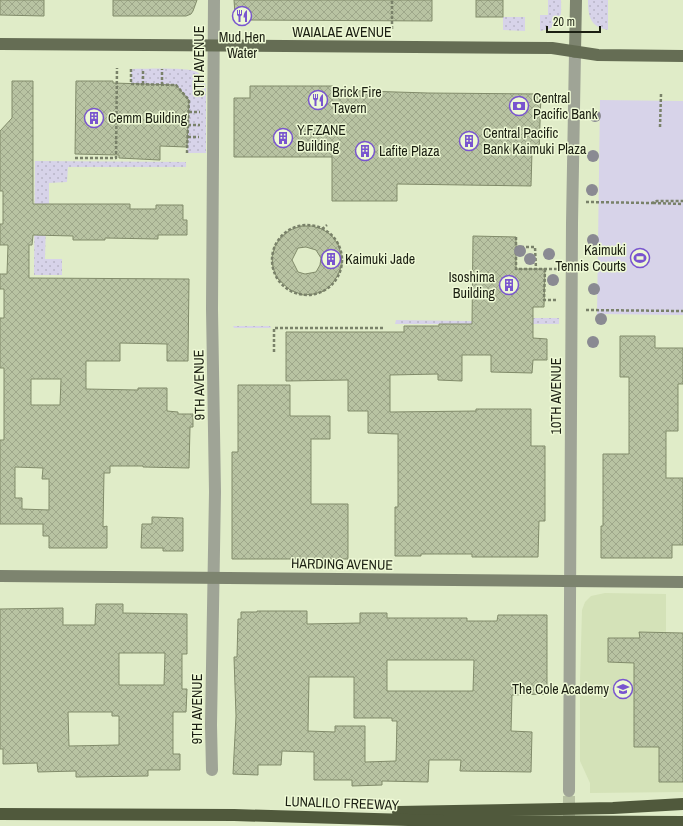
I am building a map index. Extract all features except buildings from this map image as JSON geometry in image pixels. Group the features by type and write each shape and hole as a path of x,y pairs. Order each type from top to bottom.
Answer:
{"highway":[{"path":"234,815 605,808 683,804"},
{"name":"LUNALILO FREEWAY","path":"0,814 234,815 443,821 683,822"}],"main road":[{"name":"WAIALAE AVENUE","path":"0,44 552,48 598,55 683,56"}],"street":[{"name":"9TH AVENUE","path":"212,770 211,725 215,492 212,309 214,0"},
{"name":"10TH AVENUE","path":"570,791 572,223 576,0"},
{"name":"HARDING AVENUE","path":"0,576 683,582"}],"path":[{"path":"392,0 392,29"},
{"path":"75,158 116,158 117,68"},
{"path":"131,68 131,84 176,85 189,100 187,153"},
{"path":"143,69 143,84"},
{"path":"162,69 162,85"},
{"path":"660,127 661,94"},
{"path":"586,202 652,203 657,201 683,203"},
{"path":"322,229 327,225"},
{"path":"300,226 312,226 322,229 331,235 338,244 342,265 338,275 332,284 324,290 314,294 303,295 292,292 277,278 273,268 272,256 275,246 281,237 290,230 300,226"},
{"path":"516,237 516,269 560,269"},
{"path":"516,247 535,247 536,269"},
{"path":"545,269 544,300 560,300"},
{"path":"584,310 683,311"},
{"path":"274,352 274,328 384,328"}],"shaded area":[{"path":"548,0 561,0 560,17 556,25 552,28 540,31 540,15 548,15"},
{"path":"588,0 608,0 608,30 602,29 591,20"},
{"path":"503,17 525,17 525,31 503,30"},
{"path":"131,69 184,69 192,70 200,75 206,88 206,153 187,153 189,100 176,85 131,84"},
{"path":"600,100 683,101 683,315 597,314"},
{"path":"35,161 186,162 186,167 68,167 67,182 49,183 49,221 46,221 45,259 62,259 62,275 34,275"},
{"path":"511,318 559,318 559,324 395,324 396,320 472,321"},
{"path":"233,326 270,326 271,328 234,328"},
{"name":"The Cole Academy","path":"605,593 666,594 666,731 683,731 683,792 590,793 590,783 580,761 582,610 585,602 591,596"}],"tunnel":[{"path":"569,791 569,826"}],"place":[{"name":"Mud Hen Water","path":"242,16"},
{"name":"Brick Fire Tavern","path":"318,100"},
{"name":"Central Pacific Bank","path":"519,106"},
{"name":"Cemm Building","path":"94,118"},
{"name":"Y.F.ZANE Building","path":"283,138"},
{"name":"Central Pacific Bank Kaimuki Plaza","path":"469,141"},
{"name":"Lafite Plaza","path":"365,151"},
{"name":"Kaimuki Tennis Courts","path":"640,258"},
{"name":"Kaimuki Jade","path":"331,259"},
{"name":"Isoshima Building","path":"509,285"},
{"name":"The Cole Academy","path":"623,689"}]}
